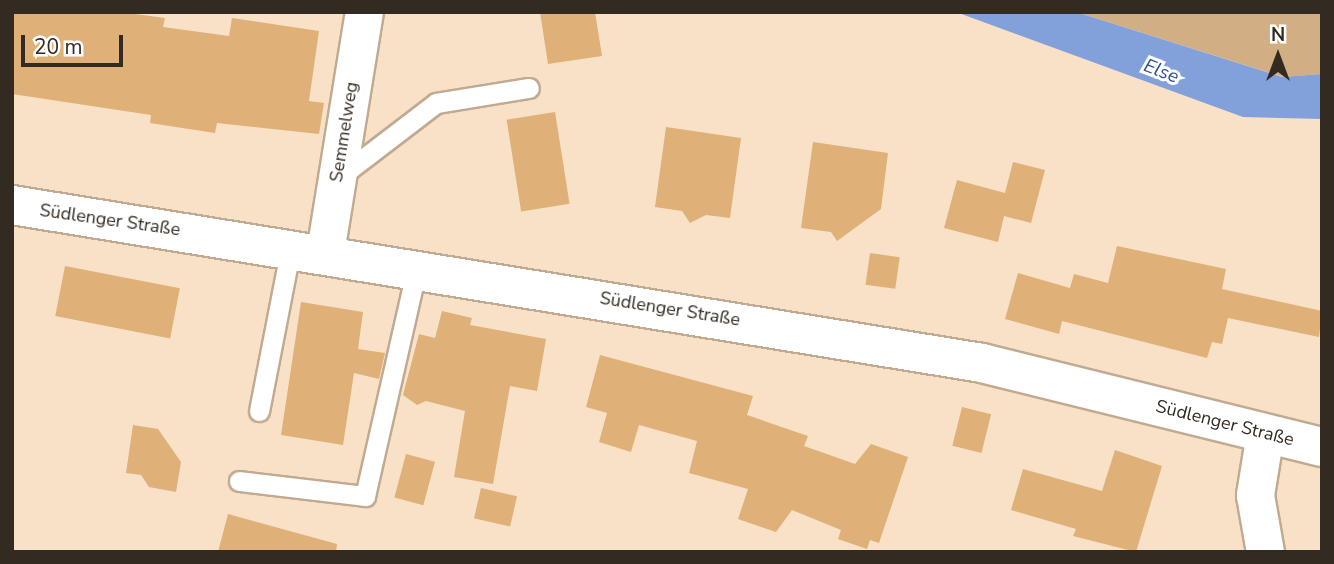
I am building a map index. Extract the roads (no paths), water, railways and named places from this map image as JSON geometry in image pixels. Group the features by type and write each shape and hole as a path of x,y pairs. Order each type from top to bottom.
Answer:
{"main road":[{"name":"Südlenger Straße","path":"12,205 308,249 982,363 1322,447"}],"street":[{"name":"Semmelweg","path":"308,249 337,178 364,12"},
{"path":"1265,433 1255,495 1265,552"}],"lane":[{"path":"337,178 436,103 530,88"},
{"path":"259,411 308,249"},
{"path":"239,481 365,496 417,267"}],"water":[{"name":"Else","path":"956,12 1076,12 1282,77 1322,74 1322,119 1243,117"}]}
